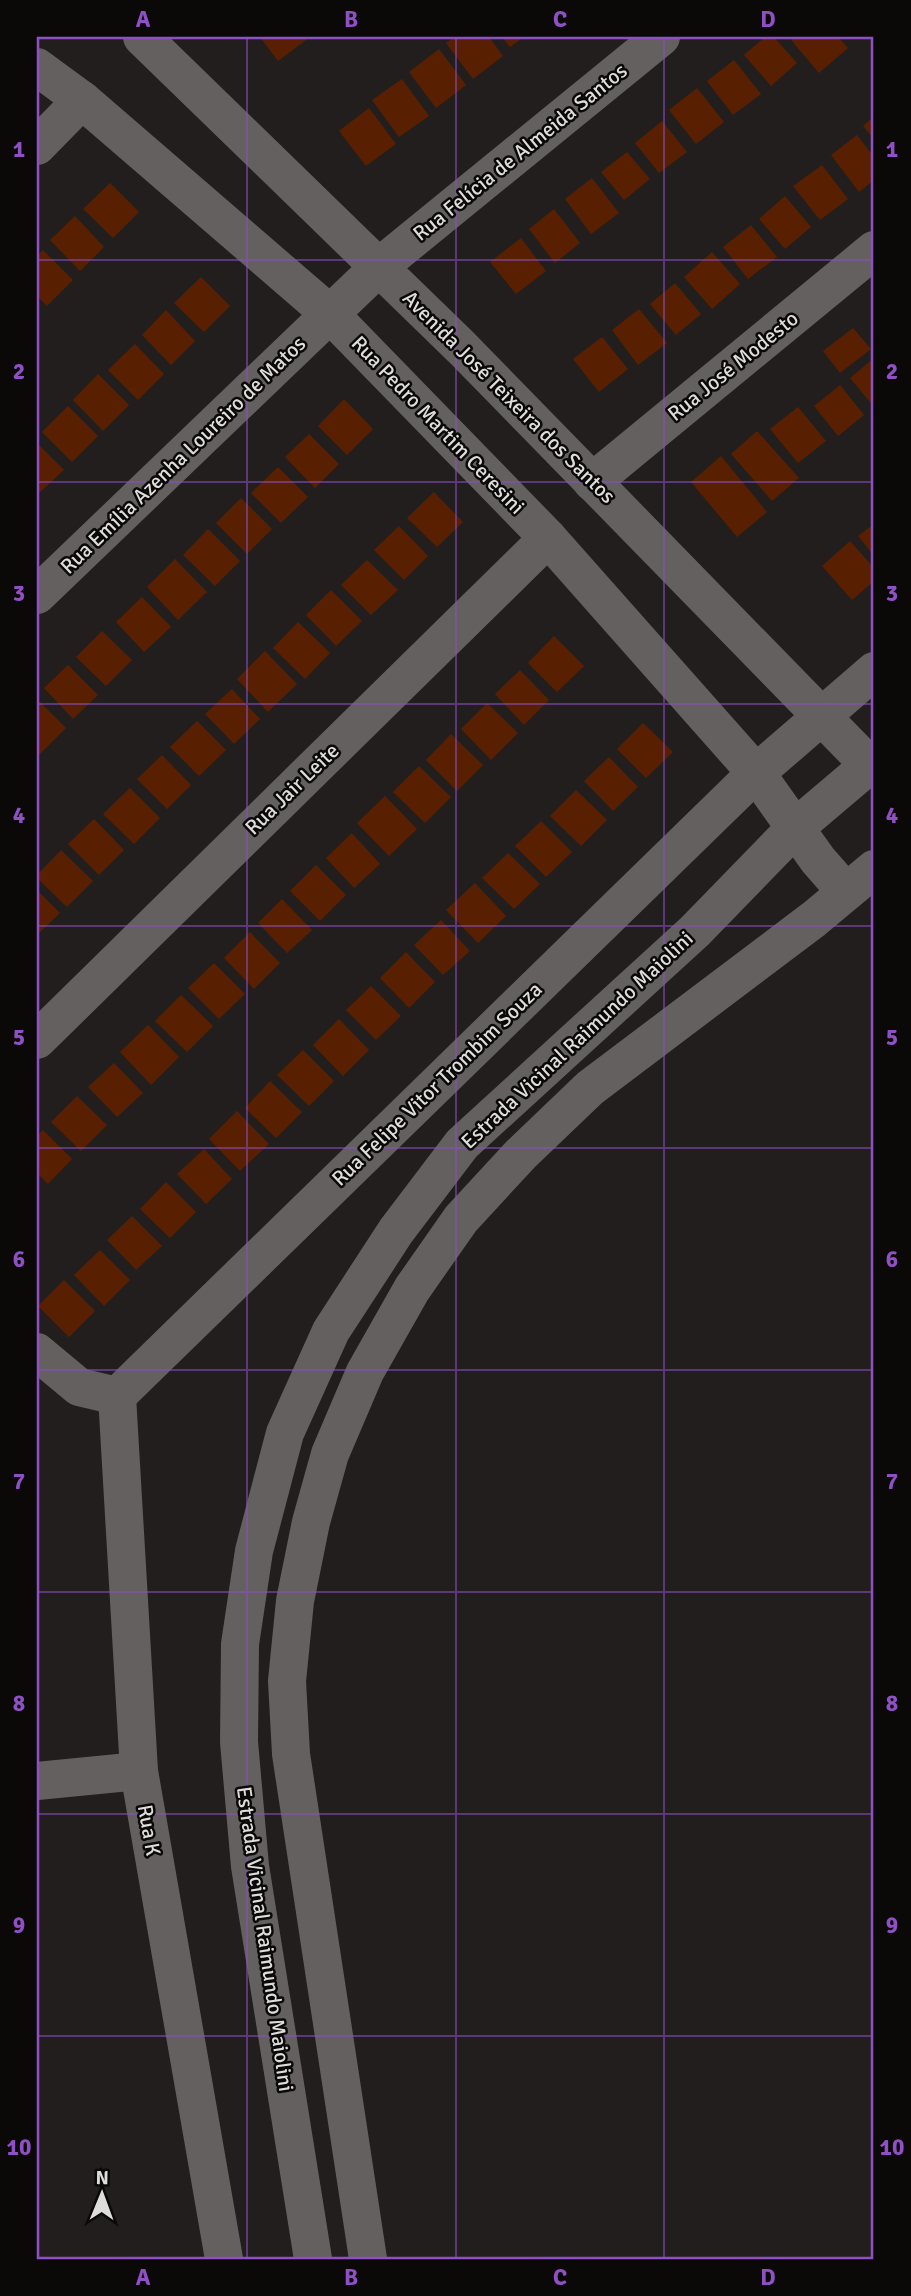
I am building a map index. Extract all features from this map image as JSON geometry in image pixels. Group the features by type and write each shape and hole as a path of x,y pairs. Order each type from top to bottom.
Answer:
{"street":[{"name":"Avenida José Teixeira dos Santos","path":"142,37 380,266 873,765"},
{"name":"Rua Felícia de Almeida Santos","path":"330,314 380,266 661,37"},
{"name":"Rua Pedro Martim Ceresini","path":"37,67 82,100 330,314 548,538 756,773 795,828 860,880"},
{"path":"37,146 82,100"},
{"name":"Rua José Modesto","path":"592,482 874,250"},
{"name":"Rua Emília Azenha Loureiro de Matos","path":"37,595 330,314"},
{"name":"Rua Jair Leite","path":"37,1040 548,538"},
{"name":"Rua Felipe Vitor Trombim Souza","path":"117,1396 756,773 874,671"},
{"name":"Estrada Vicinal Raimundo Maiolini","path":"313,2259 250,1866 239,1742 240,1644 254,1551 285,1433 331,1331 396,1231 462,1144 695,931 795,828 873,765"},
{"name":"Estrada Vicinal Raimundo Maiolini","path":"368,2259 291,1754 287,1681 295,1601 311,1522 330,1454 365,1372 412,1289 461,1219 521,1154 590,1088 814,919 860,880"},
{"path":"37,1352 79,1387 117,1396"},
{"name":"Rua K","path":"117,1396 139,1771 224,2259"},
{"path":"37,1781 139,1771"}],"building":[{"path":"260,37 310,37 278,61"},
{"path":"454,37 489,37 503,56 473,79 446,43"},
{"path":"502,37 524,37 510,47"},
{"path":"765,37 774,37 797,63 771,86 744,55"},
{"path":"794,37 838,37 848,48 819,73 791,40"},
{"path":"439,49 466,85 436,108 409,72"},
{"path":"734,60 761,94 733,115 707,81"},
{"path":"402,79 429,116 399,137 372,100"},
{"path":"697,88 724,122 696,144 669,110"},
{"path":"369,108 396,144 366,166 339,131"},
{"path":"874,116 874,139 863,126"},
{"path":"662,121 687,152 659,173 635,143"},
{"path":"857,135 874,157 874,180 859,192 831,155"},
{"path":"627,152 650,179 624,200 601,172"},
{"path":"822,165 848,199 820,220 793,186"},
{"path":"592,178 619,213 591,234 565,199"},
{"path":"110,183 139,212 113,238 83,209"},
{"path":"785,196 811,227 785,249 759,219"},
{"path":"554,209 580,243 555,263 529,229"},
{"path":"75,216 104,247 80,271 50,240"},
{"path":"751,225 777,257 748,279 723,247"},
{"path":"521,238 546,271 516,294 490,262"},
{"path":"43,250 73,280 47,306 37,296 37,256"},
{"path":"712,252 740,284 712,309 684,277"},
{"path":"201,277 230,306 204,332 174,303"},
{"path":"675,283 701,314 676,335 650,304"},
{"path":"639,309 667,343 638,365 612,330"},
{"path":"166,310 195,341 171,365 142,335"},
{"path":"853,328 871,349 840,373 823,351"},
{"path":"602,337 628,369 599,392 573,359"},
{"path":"135,344 164,374 138,400 108,370"},
{"path":"874,358 874,407 850,378"},
{"path":"98,374 129,405 103,431 73,400"},
{"path":"840,385 864,415 838,436 814,406"},
{"path":"344,399 373,429 347,455 318,426"},
{"path":"68,406 98,436 72,462 42,432"},
{"path":"798,407 826,441 798,463 770,429"},
{"path":"757,431 799,478 772,501 731,454"},
{"path":"309,434 339,464 315,488 285,457"},
{"path":"37,443 64,470 38,494 37,492"},
{"path":"721,456 767,512 737,537 691,482"},
{"path":"278,467 308,497 281,523 251,493"},
{"path":"434,492 463,522 437,547 407,518"},
{"path":"241,498 272,529 247,554 216,523"},
{"path":"874,524 874,556 858,536"},
{"path":"399,526 428,556 404,580 374,550"},
{"path":"208,529 240,561 215,586 183,555"},
{"path":"850,541 874,568 874,581 852,600 822,566"},
{"path":"175,559 207,592 178,620 147,587"},
{"path":"367,560 398,590 371,615 341,585"},
{"path":"331,590 362,621 336,646 306,615"},
{"path":"142,597 171,627 144,652 116,622"},
{"path":"298,622 330,653 305,679 273,648"},
{"path":"102,631 132,660 106,686 76,657"},
{"path":"554,636 584,666 557,692 528,663"},
{"path":"265,651 297,684 268,712 237,679"},
{"path":"68,665 98,695 73,719 44,688"},
{"path":"520,670 549,700 524,725 495,694"},
{"path":"232,689 260,719 234,744 205,714"},
{"path":"37,699 66,728 40,754 37,751"},
{"path":"487,703 518,733 491,760 461,729"},
{"path":"197,721 226,750 199,776 170,747"},
{"path":"643,723 673,752 646,778 617,749"},
{"path":"451,734 483,765 457,791 426,760"},
{"path":"162,755 191,785 167,809 137,779"},
{"path":"609,757 638,787 613,811 584,781"},
{"path":"419,766 451,797 425,823 393,792"},
{"path":"130,788 160,818 134,844 103,814"},
{"path":"576,790 607,820 581,846 550,816"},
{"path":"385,796 417,829 389,856 357,823"},
{"path":"94,819 124,850 99,875 68,844"},
{"path":"541,821 572,852 546,877 515,846"},
{"path":"352,833 380,864 354,888 326,858"},
{"path":"61,850 93,881 67,907 37,878"},
{"path":"508,853 540,884 514,909 482,878"},
{"path":"316,865 346,895 320,921 290,891"},
{"path":"475,883 506,916 478,943 446,910"},
{"path":"37,890 60,913 37,935"},
{"path":"282,899 312,930 287,953 258,923"},
{"path":"441,920 470,951 443,975 414,945"},
{"path":"250,932 280,963 254,989 224,958"},
{"path":"406,952 435,982 409,1008 380,978"},
{"path":"214,963 245,994 219,1019 188,988"},
{"path":"371,986 401,1016 376,1040 346,1010"},
{"path":"181,995 213,1026 187,1052 155,1021"},
{"path":"339,1019 369,1050 343,1076 313,1045"},
{"path":"148,1025 179,1057 151,1085 120,1052"},
{"path":"303,1050 334,1081 309,1106 277,1075"},
{"path":"114,1063 143,1093 117,1117 88,1087"},
{"path":"270,1081 302,1112 276,1138 245,1108"},
{"path":"77,1096 107,1125 81,1151 51,1122"},
{"path":"237,1111 269,1144 240,1171 209,1139"},
{"path":"43,1130 72,1159 48,1184 37,1173 37,1136"},
{"path":"204,1149 232,1179 206,1204 177,1174"},
{"path":"166,1182 196,1212 170,1238 140,1209"},
{"path":"132,1216 162,1246 136,1270 107,1240"},
{"path":"100,1250 130,1280 104,1306 74,1275"},
{"path":"64,1280 95,1311 69,1337 38,1306"}]}
